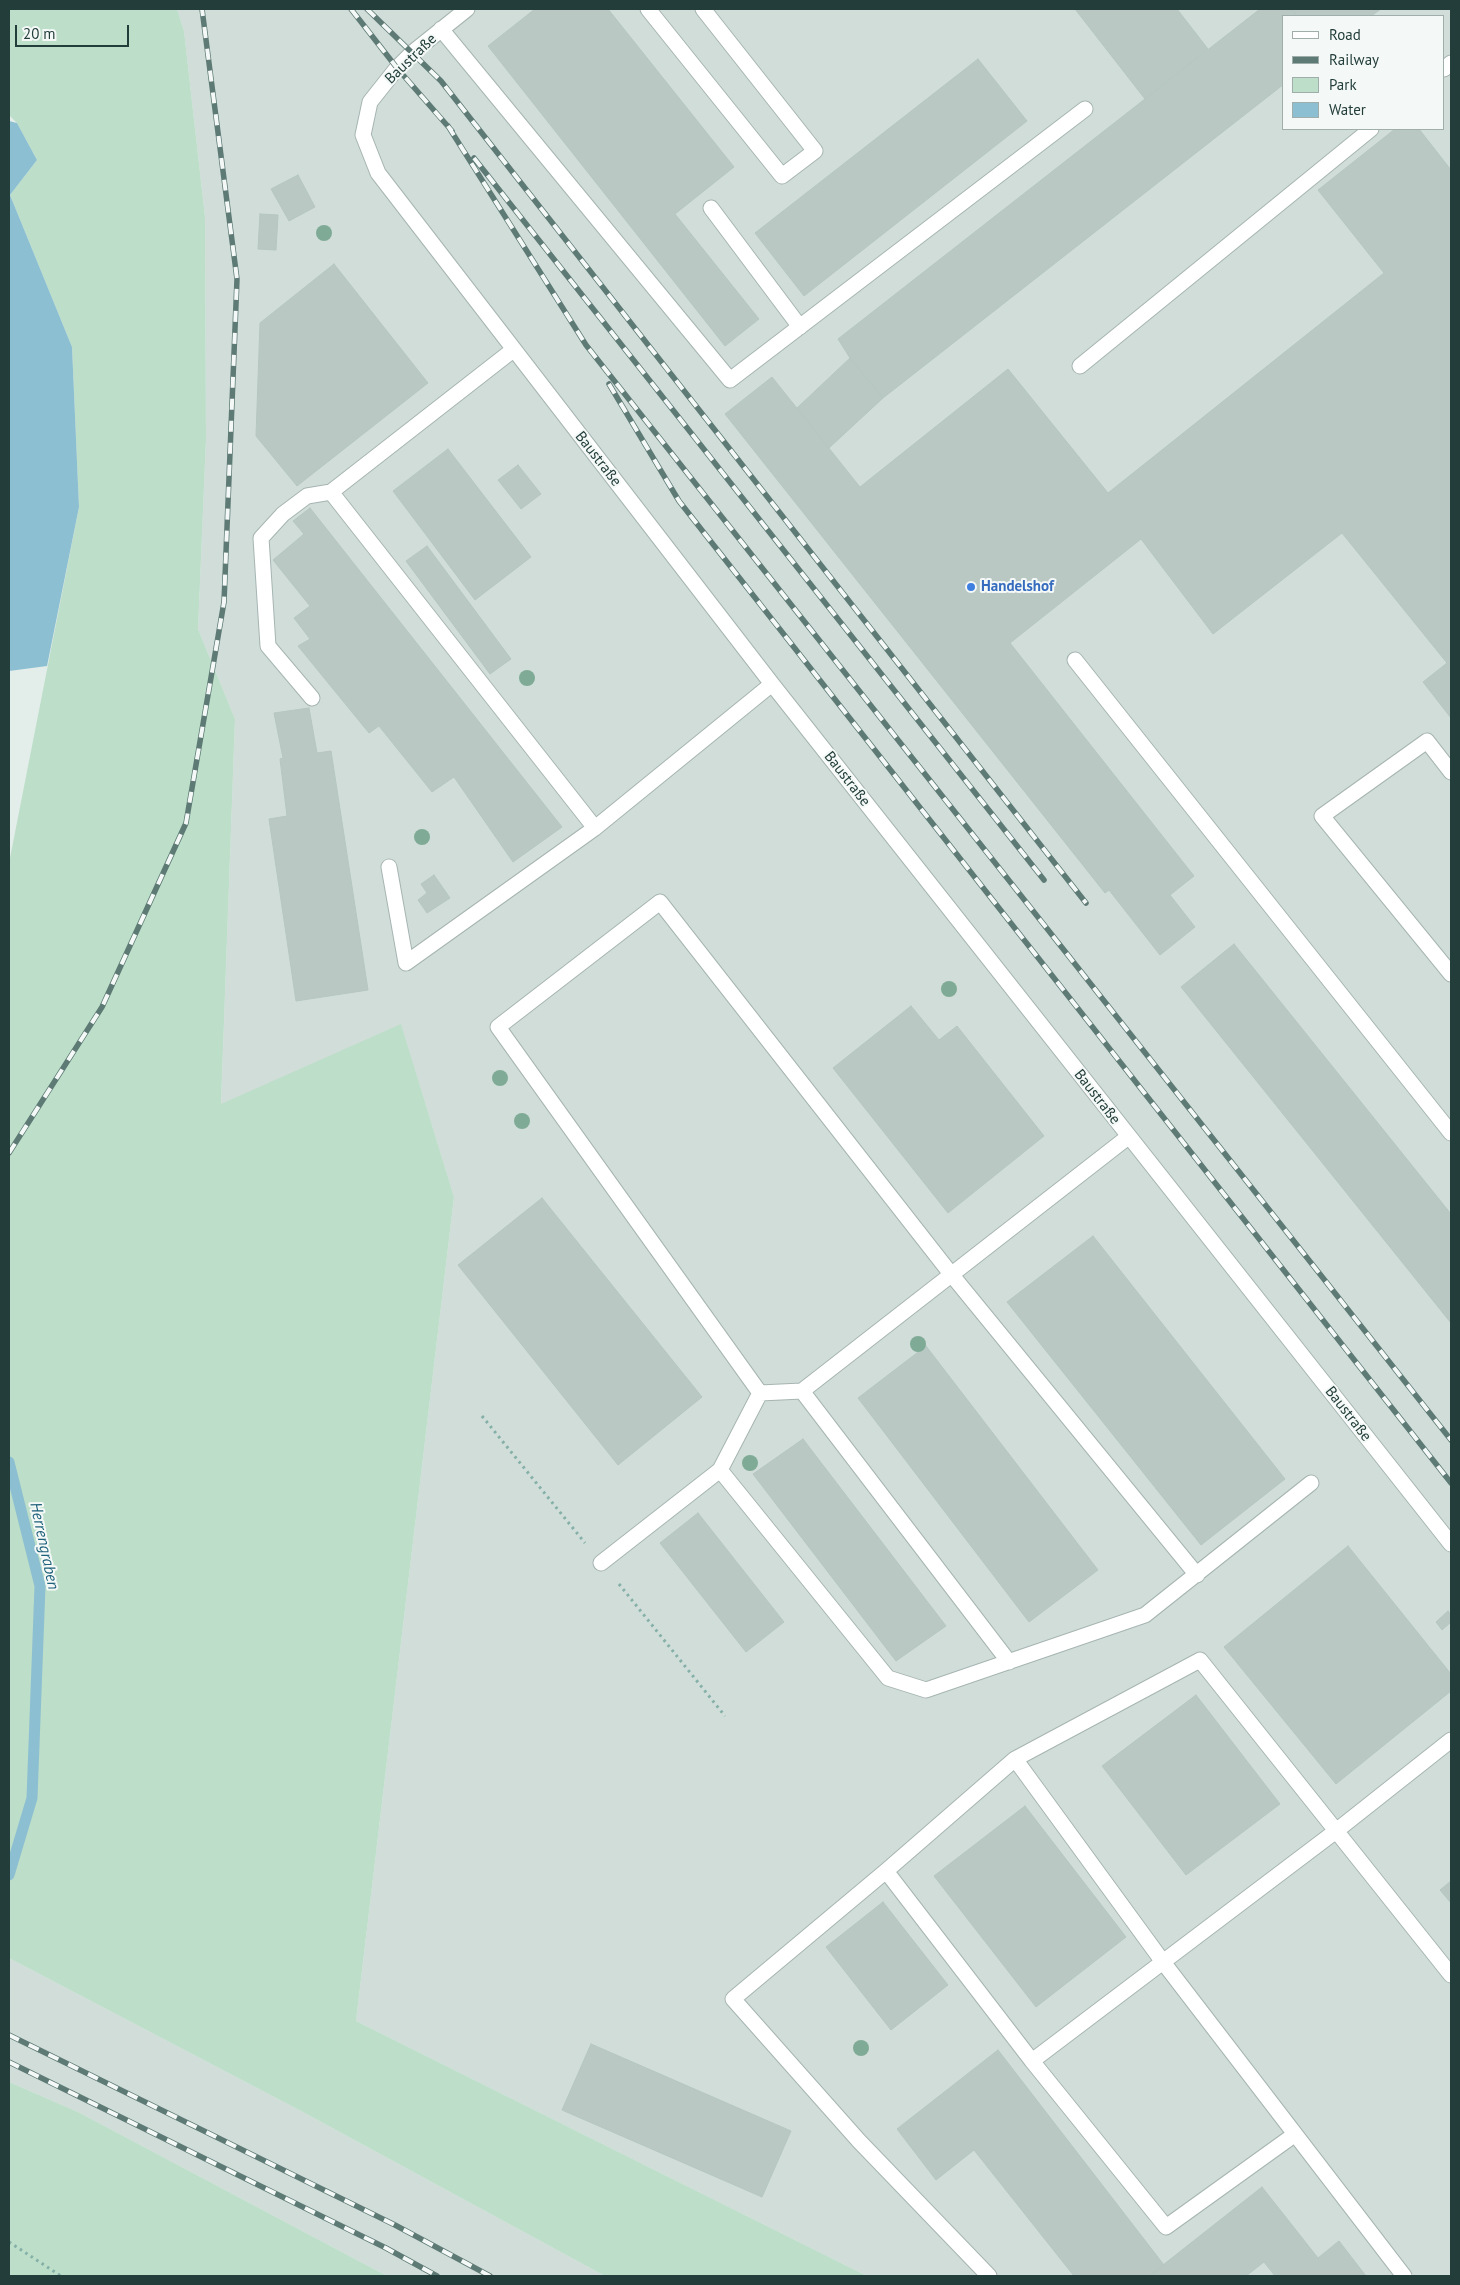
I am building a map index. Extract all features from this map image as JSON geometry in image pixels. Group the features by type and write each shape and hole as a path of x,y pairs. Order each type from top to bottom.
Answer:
{"street":[{"name":"Baustraße","path":"467,9 397,68 370,102 363,135 378,173 772,684 1451,1544"},
{"path":"648,9 782,176 815,151 703,9"},
{"path":"441,29 730,380 1085,108"},
{"path":"1080,366 1370,130"},
{"path":"711,208 800,327"},
{"path":"312,698 268,646 261,538 283,514 307,496 331,492 513,350"},
{"path":"331,492 595,828"},
{"path":"1075,660 1451,1133"},
{"path":"389,868 406,963 595,828 772,684"},
{"path":"1451,772 1427,741 1322,816 1451,974"},
{"path":"760,1393 498,1027 660,902 951,1274 1196,1574"},
{"path":"760,1393 802,1391 1128,1137"},
{"path":"802,1391 1009,1662"},
{"path":"601,1563 720,1470 760,1393"},
{"path":"720,1470 888,1678 926,1690 1145,1615 1311,1483"},
{"path":"988,2276 859,2141 733,1999 886,1871 1015,1759 1200,1660 1451,1975"},
{"path":"1032,2061 1336,1831 1451,1740"},
{"path":"1015,1759 1163,1962 1404,2276"},
{"path":"886,1871 1032,2061 1166,2227 1294,2135"}],"path":[{"path":"9,2242 61,2276"}],"shaded area":[{"path":"177,9 1451,9 1451,2276 867,2276 356,2021 454,1197 401,1025 221,1105 235,719 198,629 206,440 205,217 184,31"},
{"path":"9,1958 301,2111 605,2276 387,2276 78,2112 9,2082"}],"green space":[{"path":"9,9 177,9 184,31 205,217 206,440 198,629 235,719 221,1104 401,1024 454,1197 356,2021 867,2276 605,2276 301,2111 9,1958 9,863 79,507 72,347 10,195 37,160 17,123 9,115"},
{"path":"9,2082 78,2112 387,2276 9,2276"}],"water":[{"path":"9,121 17,123 37,160 10,195 72,347 79,507 47,666 9,671"}],"building":[{"path":"535,9 608,9 734,167 675,214 759,319 725,346 488,46"},
{"path":"1075,9 1177,9 1208,49 1145,99"},
{"path":"1260,9 1291,9 1296,15 1282,15 1282,86 883,398 850,358 838,339"},
{"path":"1291,9 1381,9 1372,15 1296,15"},
{"path":"978,59 1027,121 804,296 755,233"},
{"name":"Handelshof","path":"1394,130 1420,130 1451,170 1451,718 1423,682 1447,663 1342,533 1213,634 1141,539 1010,643 1194,876 1170,895 1195,927 1160,955 1109,890 1105,893 725,414 772,377 860,487 1008,369 1108,493 1384,273 1318,190"},
{"path":"298,175 315,207 289,221 271,189"},
{"path":"260,214 278,215 276,250 258,249"},
{"path":"334,264 428,383 297,486 256,436 260,323"},
{"path":"850,358 883,398 829,448 797,408"},
{"path":"448,449 531,557 475,600 393,491"},
{"path":"518,465 541,494 521,509 498,480"},
{"path":"310,508 562,827 513,862 454,777 432,792 379,726 369,733 298,646 310,639 294,618 310,606 273,560 304,534 293,521"},
{"path":"427,546 511,659 490,674 406,561"},
{"path":"309,708 317,753 331,751 368,990 296,1001 269,819 287,816 280,759 283,758 274,713"},
{"path":"434,875 450,898 427,913 418,900 427,893 421,884"},
{"path":"1234,944 1451,1214 1451,1323 1181,987"},
{"path":"911,1006 939,1040 957,1026 1044,1136 948,1213 833,1068"},
{"path":"542,1198 702,1397 618,1465 458,1265"},
{"path":"1093,1236 1285,1479 1201,1545 1007,1302"},
{"path":"926,1346 1098,1570 1029,1622 858,1398"},
{"path":"803,1439 946,1626 896,1661 753,1474"},
{"path":"698,1513 784,1622 746,1652 660,1543"},
{"path":"1348,1546 1451,1674 1451,1691 1336,1784 1224,1647"},
{"path":"1448,1611 1451,1615 1451,1622 1442,1630 1436,1622"},
{"path":"1196,1695 1280,1804 1186,1875 1102,1766"},
{"path":"1025,1806 1126,1937 1036,2007 934,1876"},
{"path":"1451,1881 1451,1903 1440,1890"},
{"path":"883,1902 948,1985 891,2030 826,1947"},
{"path":"591,2044 791,2131 762,2197 562,2110"},
{"path":"998,2050 1164,2265 1149,2276 1074,2276 974,2150 936,2180 897,2129"},
{"path":"1262,2187 1318,2258 1339,2241 1366,2276 1275,2276 1264,2262 1246,2276 1149,2276"}],"waterway":[{"name":"Herrengraben","path":"9,1462 40,1586 32,1798 9,1875"}],"railway":[{"path":"9,1153 102,1007 186,823 224,602 237,279 202,9"},
{"path":"351,9 397,68 452,131"},
{"path":"367,9 441,81 1086,903"},
{"path":"448,126 586,345 1451,1440"},
{"path":"474,158 1044,880"},
{"path":"609,384 679,501 1451,1483"},
{"path":"9,2035 395,2225 490,2276"},
{"path":"9,2062 386,2248 437,2276"}],"place":[{"name":"Handelshof","path":"971,587"}]}
